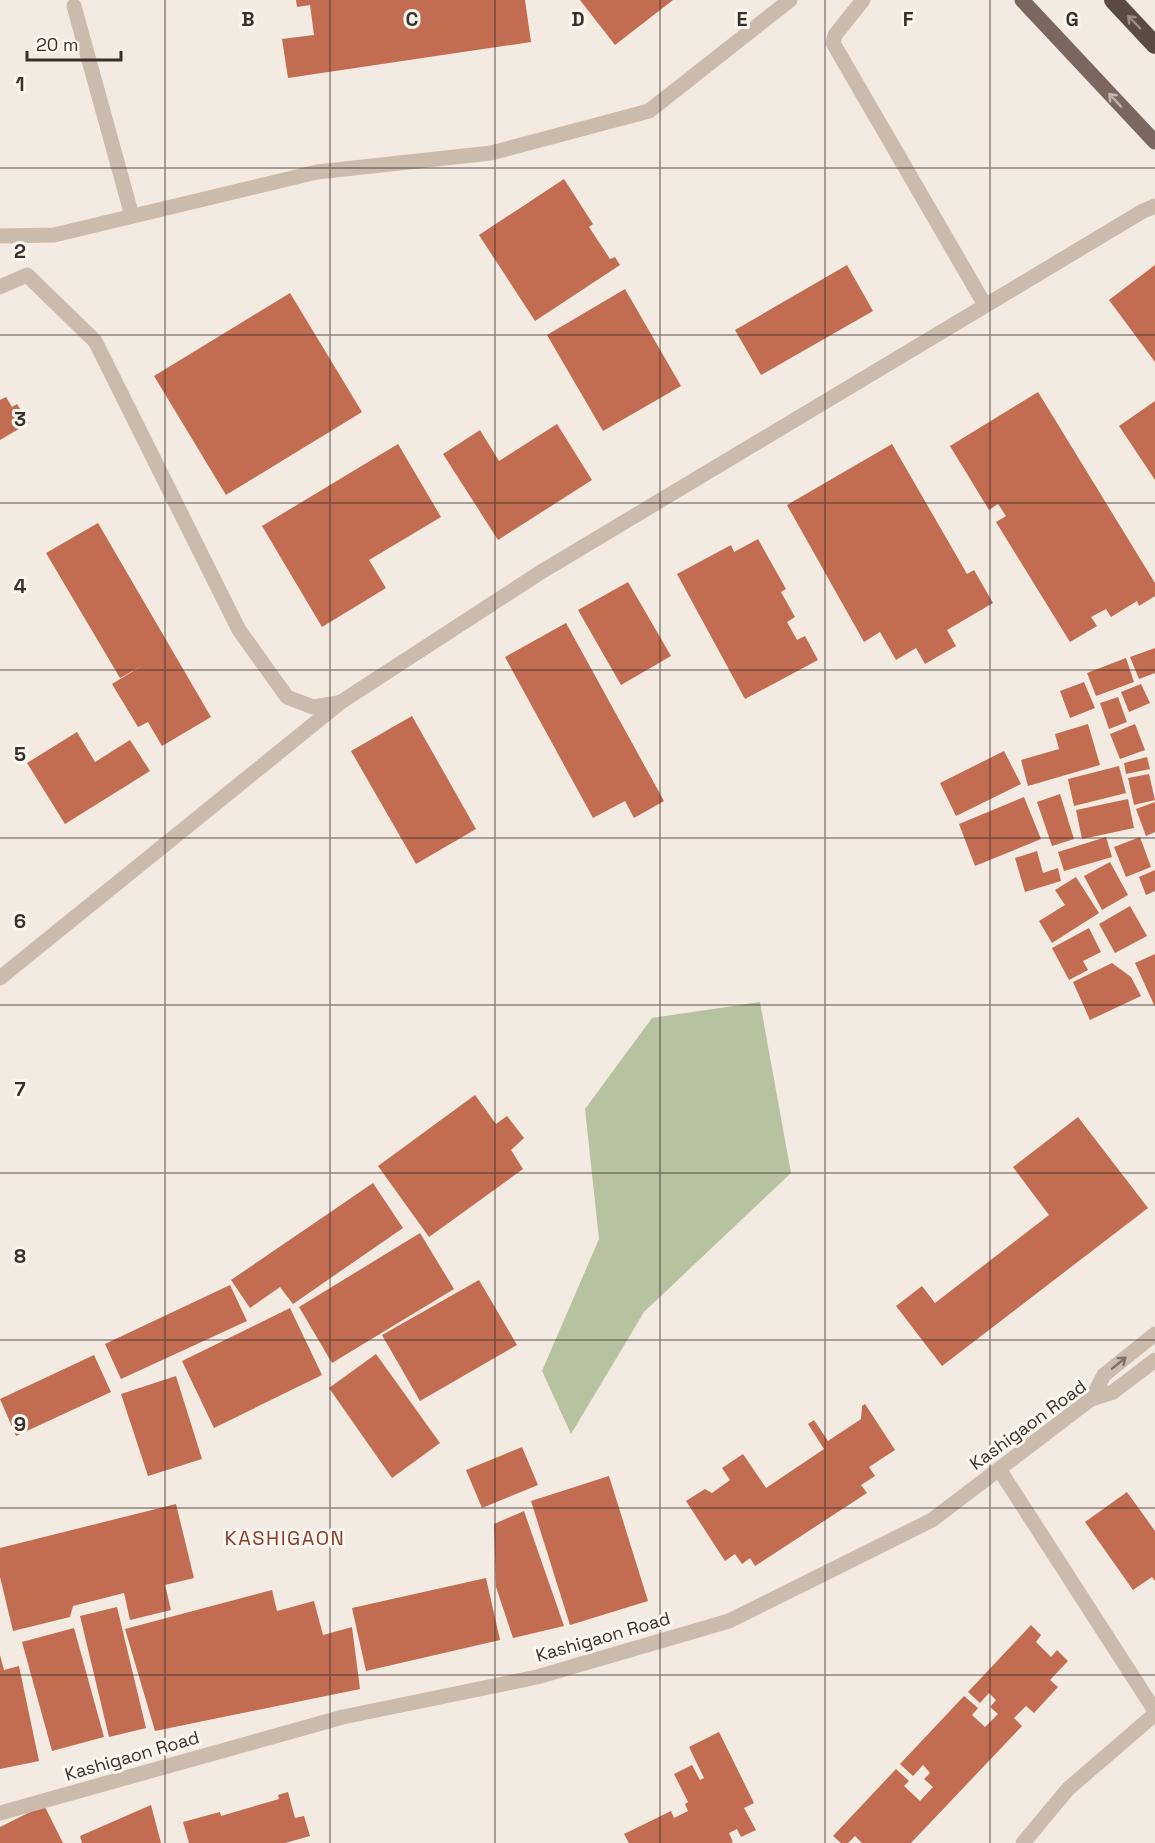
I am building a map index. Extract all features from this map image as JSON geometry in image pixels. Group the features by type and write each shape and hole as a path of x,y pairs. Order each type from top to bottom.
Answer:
{"highway":[{"path":"1113,0 1155,45"}],"main road":[{"path":"1022,0 1155,142"}],"street":[{"path":"0,236 54,236 317,172 491,153 649,111 790,0"},
{"path":"863,0 833,43 985,305"},
{"path":"74,6 132,216"},
{"path":"0,978 341,702 541,572 985,305 1155,206"},
{"path":"0,287 27,275 95,342 239,630 287,697 312,707 341,702"},
{"path":"1091,1399 1104,1375 1155,1334"},
{"name":"Kashigaon Road","path":"0,1813 343,1717 537,1677 729,1622 932,1520 1091,1399 1113,1392 1155,1359"},
{"path":"999,1469 1155,1713 1068,1789 1023,1843"}],"green space":[{"path":"760,1002 791,1173 644,1312 571,1434 542,1371 599,1239 585,1109 652,1018"}],"building":[{"path":"296,0 525,0 531,42 288,78 282,39 314,35 310,5 297,7"},
{"path":"580,0 673,0 615,45"},
{"path":"564,179 593,224 589,227 610,259 615,257 620,265 535,321 479,235"},
{"path":"847,265 873,311 761,375 735,330"},
{"path":"1155,265 1155,362 1109,300"},
{"path":"625,289 681,386 603,431 547,335"},
{"path":"290,293 362,412 226,495 154,376"},
{"path":"1038,392 1155,583 1155,596 1139,606 1137,601 1111,617 1106,609 1091,617 1097,626 1070,642 996,522 1006,516 998,504 989,510 950,446"},
{"path":"6,397 12,407 17,404 29,423 0,440 0,400"},
{"path":"1155,401 1155,480 1119,426"},
{"path":"557,424 592,480 498,540 443,454 480,430 499,461"},
{"path":"398,444 441,517 369,560 386,588 322,627 262,526"},
{"path":"892,444 967,574 974,570 993,603 947,630 956,646 925,664 916,648 896,660 880,632 864,642 787,505"},
{"path":"98,523 211,717 162,746 148,722 138,727 112,684 143,665 120,678 46,553"},
{"path":"758,539 786,589 781,592 795,617 787,622 797,640 805,636 818,660 745,699 677,574 731,545 734,552"},
{"path":"628,582 671,656 621,685 578,610"},
{"path":"566,623 664,801 634,818 625,801 593,818 505,657"},
{"path":"1155,648 1155,673 1139,679 1130,657"},
{"path":"1126,658 1134,682 1096,696 1087,673"},
{"path":"1084,682 1095,708 1070,718 1060,691"},
{"path":"1141,684 1150,703 1129,712 1121,692"},
{"path":"1118,697 1127,722 1109,729 1100,703"},
{"path":"412,716 476,829 416,864 351,751"},
{"path":"1088,724 1100,765 1028,786 1021,760 1059,749 1055,734"},
{"path":"1135,724 1145,750 1120,759 1110,734"},
{"path":"77,732 95,762 130,740 150,771 65,824 27,763"},
{"path":"1004,751 1021,784 956,816 940,783"},
{"path":"1147,757 1150,769 1126,774 1124,763"},
{"path":"1119,766 1126,793 1074,806 1068,779"},
{"path":"1149,774 1155,800 1134,805 1128,778"},
{"path":"1060,794 1074,839 1052,846 1037,802"},
{"path":"1024,797 1041,839 975,866 959,824"},
{"path":"1128,799 1134,828 1082,839 1076,810"},
{"path":"1155,802 1155,832 1146,836 1136,809"},
{"path":"1106,837 1112,857 1064,871 1058,852"},
{"path":"1140,837 1151,867 1126,877 1114,847"},
{"path":"1037,851 1043,873 1058,868 1061,881 1025,892 1015,858"},
{"path":"1110,862 1128,895 1102,910 1084,876"},
{"path":"1155,870 1155,891 1146,895 1139,877"},
{"path":"1076,877 1099,913 1052,943 1039,921 1065,905 1055,890"},
{"path":"1130,906 1147,936 1115,953 1099,924"},
{"path":"1089,928 1101,952 1083,961 1088,970 1069,980 1052,948"},
{"path":"1155,954 1155,1007 1135,963"},
{"path":"1112,963 1131,977 1141,996 1090,1020 1073,982"},
{"path":"475,1095 496,1124 507,1116 524,1138 511,1150 523,1169 429,1237 378,1166"},
{"path":"1078,1117 1148,1208 942,1366 896,1306 922,1286 935,1303 1049,1215 1013,1167"},
{"path":"373,1183 403,1228 293,1304 280,1287 250,1308 231,1280"},
{"path":"420,1233 454,1289 332,1363 299,1307"},
{"path":"479,1280 517,1345 420,1401 382,1335"},
{"path":"230,1285 247,1321 121,1379 105,1344"},
{"path":"290,1308 322,1375 214,1428 182,1361"},
{"path":"376,1354 440,1443 392,1478 329,1388"},
{"path":"94,1355 111,1392 16,1436 0,1399"},
{"path":"176,1376 202,1459 148,1476 121,1394"},
{"path":"865,1404 895,1450 869,1467 875,1476 861,1485 867,1493 755,1566 750,1558 742,1564 735,1554 725,1561 686,1501 705,1489 712,1493 730,1480 722,1468 743,1454 766,1488 824,1449 808,1424 814,1420 828,1441 861,1419 862,1406"},
{"path":"522,1447 538,1485 482,1508 466,1470"},
{"path":"609,1476 648,1601 570,1625 531,1501"},
{"path":"1127,1492 1155,1531 1155,1581 1152,1577 1133,1590 1085,1522"},
{"path":"176,1504 194,1578 165,1585 171,1610 130,1620 124,1593 73,1606 70,1617 13,1631 0,1577 0,1548"},
{"path":"524,1511 564,1626 513,1638 496,1587 494,1524"},
{"path":"486,1578 500,1640 366,1671 352,1608"},
{"path":"272,1590 277,1611 314,1601 323,1635 352,1627 360,1689 155,1731 125,1629"},
{"path":"117,1607 146,1728 109,1737 80,1616"},
{"path":"1031,1625 1041,1635 1036,1642 1051,1657 1057,1650 1068,1661 1050,1680 1058,1687 1034,1713 1026,1706 1014,1718 1022,1726 911,1843 862,1843 855,1836 848,1843 841,1843 833,1836 896,1769 909,1781 904,1786 920,1801 933,1787 924,1779 930,1773 923,1765 913,1776 900,1764 964,1696 978,1708 972,1715 985,1727 998,1714 990,1707 996,1700 989,1693 980,1703 968,1692"},
{"path":"74,1628 104,1737 52,1751 22,1642"},
{"path":"0,1655 4,1670 19,1666 39,1761 0,1769"},
{"path":"719,1732 754,1803 744,1808 756,1830 741,1837 737,1829 729,1833 733,1842 731,1843 629,1843 624,1834 671,1811 674,1818 688,1811 685,1804 688,1802 674,1774 692,1765 700,1780 704,1778 689,1747"},
{"path":"288,1792 295,1818 304,1816 310,1836 285,1843 189,1843 183,1822 220,1812 221,1816 279,1799 278,1795"},
{"path":"44,1805 63,1843 0,1843 0,1827"},
{"path":"151,1805 161,1843 82,1843 80,1836"}],"district":[{"name":"KASHIGAON","path":"285,1538"}]}
